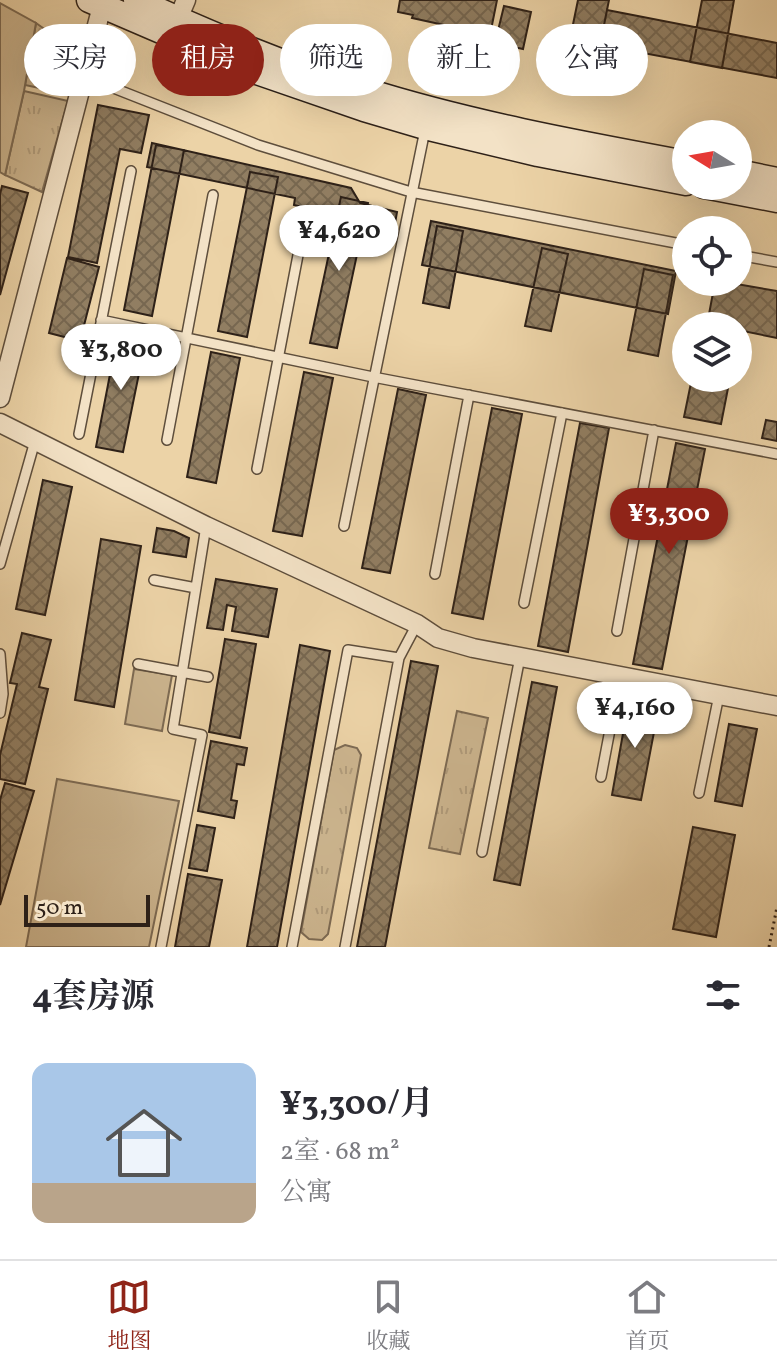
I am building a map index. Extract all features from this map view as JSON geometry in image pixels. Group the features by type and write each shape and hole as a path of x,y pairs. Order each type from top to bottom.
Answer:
{"main road":[{"path":"136,0 182,10 270,58 404,102 538,136 672,160"},
{"path":"95,3 277,80 364,109 538,154 672,180"},
{"path":"752,175 777,180"},
{"path":"752,195 777,200"}],"street":[{"path":"92,24 95,3"},
{"path":"0,398 78,96"},
{"path":"0,423 206,526 417,624 438,638 473,648 777,706"}],"lane":[{"path":"134,96 258,145 411,192 672,242"},
{"path":"344,526 425,127"},
{"path":"79,434 131,171"},
{"path":"167,440 213,195"},
{"path":"257,469 303,229"},
{"path":"752,258 777,262"},
{"path":"101,320 373,377 777,454"},
{"path":"435,574 469,395"},
{"path":"524,603 562,413"},
{"path":"617,631 654,430"},
{"path":"0,564 35,440"},
{"path":"161,947 202,735 173,729 206,526"},
{"path":"154,580 196,588"},
{"path":"345,947 399,658 417,624"},
{"path":"292,947 348,650 399,658"},
{"path":"0,654 3,694 0,713"},
{"path":"482,852 520,657"},
{"path":"138,664 208,677"},
{"path":"601,777 620,677"},
{"path":"699,793 719,695"}],"path":[{"path":"769,947 777,907"}],"green space":[{"path":"0,3 36,23 24,24 24,91 5,175 0,172"},
{"path":"24,91 24,96 46,96 68,101 42,192 5,175"},
{"path":"134,669 172,675 162,731 125,724"},
{"path":"457,711 488,718 460,854 429,848"},
{"path":"345,745 357,748 361,755 328,934 322,940 309,939 301,932 334,750"},
{"path":"57,779 179,801 149,947 26,947"}],"building":[{"path":"400,0 497,0 492,24 440,24 398,12"},
{"path":"578,0 609,0 604,24 573,24"},
{"path":"702,0 734,0 722,68 690,62"},
{"path":"504,6 531,12 523,49 520,48 520,24 500,24"},
{"path":"607,10 777,43 777,78 648,54 648,24 604,24"},
{"path":"98,105 149,115 141,153 120,149 97,263 68,257"},
{"path":"152,143 351,188 360,203 397,212 394,229 294,205 295,198 147,167"},
{"path":"156,145 184,150 152,316 124,310"},
{"path":"250,172 278,177 247,337 218,331"},
{"path":"2,186 28,193 0,295 0,194"},
{"path":"341,197 368,203 337,348 310,343"},
{"path":"431,221 672,270 672,292 668,314 422,265"},
{"path":"437,226 463,231 449,308 423,303"},
{"path":"542,248 568,254 551,331 525,326"},
{"path":"67,258 99,267 80,341 49,333"},
{"path":"644,269 672,275 658,356 628,350"},
{"path":"752,287 777,291 777,338 752,333 752,312 709,312 712,296 752,296"},
{"path":"118,333 146,339 123,452 96,447"},
{"path":"211,352 240,358 216,483 187,477"},
{"path":"304,372 333,378 302,536 273,531"},
{"path":"398,389 426,395 390,573 362,568"},
{"path":"689,392 727,392 721,424 684,417"},
{"path":"492,408 522,414 483,619 452,613"},
{"path":"766,420 777,422 777,441 762,438"},
{"path":"580,423 609,428 568,652 538,646"},
{"path":"676,443 705,449 662,669 633,664"},
{"path":"43,480 72,487 45,615 16,609"},
{"path":"157,528 189,538 186,557 153,552"},
{"path":"101,539 141,546 114,707 75,700"},
{"path":"216,579 277,589 268,637 232,631 236,607 227,605 223,630 207,628"},
{"path":"22,633 51,640 39,687 48,689 25,784 0,779 0,755 17,684 10,683"},
{"path":"225,639 256,644 240,738 209,732"},
{"path":"300,645 330,651 277,947 247,947"},
{"path":"411,661 438,666 385,947 357,947"},
{"path":"532,682 557,687 520,885 494,880"},
{"path":"629,700 659,706 641,800 612,795"},
{"path":"729,724 757,729 742,806 715,801"},
{"path":"211,741 247,748 244,765 237,764 231,800 237,801 234,818 198,811"},
{"path":"5,783 34,791 0,905 0,800"},
{"path":"197,825 215,828 207,871 189,868"},
{"path":"693,827 735,835 716,937 673,929"},
{"path":"188,874 222,880 209,947 175,947"}]}
